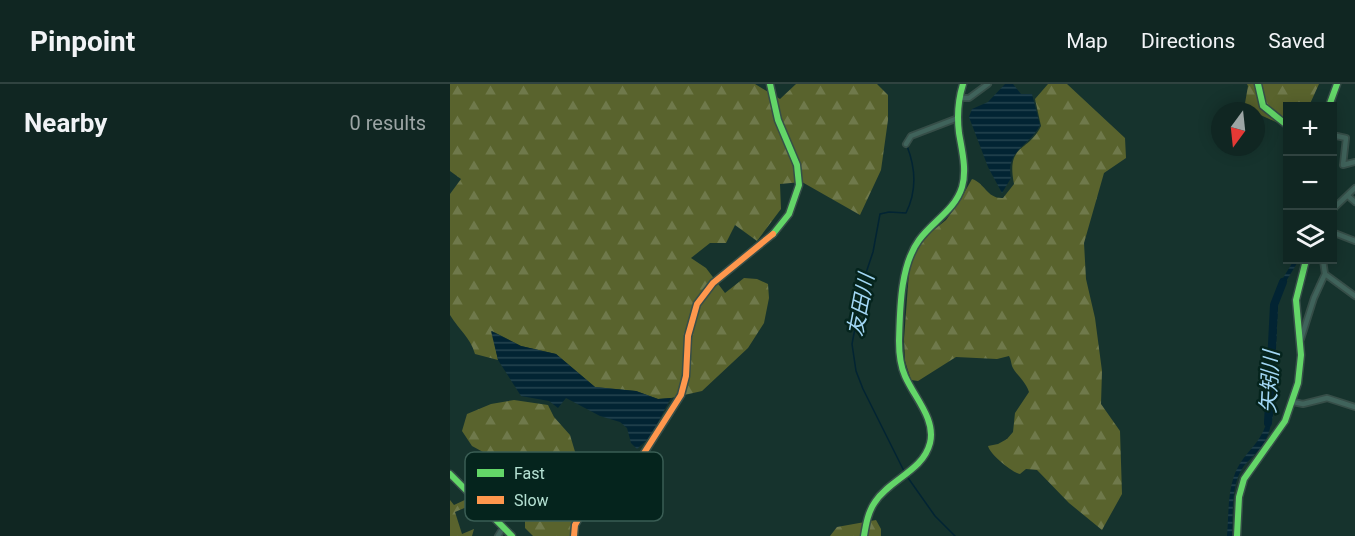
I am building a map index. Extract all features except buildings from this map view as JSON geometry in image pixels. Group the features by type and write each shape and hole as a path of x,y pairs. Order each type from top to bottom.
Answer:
{"street":[{"path":"645,452 681,395 687,376 688,336 697,304 713,283 775,232 789,214 799,185 797,165 778,120 770,84"},
{"path":"864,536 865,525 876,498 889,485 917,465 925,456 931,441 930,426 906,383 899,360 906,269 911,252 918,240 951,208 962,186 964,163 958,118 963,84"},
{"path":"960,98 969,98 988,84"},
{"path":"1258,84 1263,106 1283,123"},
{"path":"1330,102 1337,84"},
{"path":"906,144 911,136 958,118"},
{"path":"1337,136 1346,138 1343,165 1355,162"},
{"path":"1333,210 1355,188"},
{"path":"1348,196 1355,202"},
{"path":"1337,234 1355,242"},
{"path":"1237,536 1239,497 1244,479 1276,436 1293,402 1300,370 1296,300 1305,264"},
{"path":"1300,340 1325,274 1324,264"},
{"path":"1325,274 1355,296"},
{"path":"1293,402 1303,404 1327,398 1355,407"},
{"path":"450,474 465,489"},
{"path":"496,521 512,536"},
{"path":"574,536 577,521"},
{"path":"498,536 503,528"}],"green space":[{"path":"450,84 755,84 780,99 796,84 877,84 888,95 888,120 881,170 860,215 802,182 780,184 781,209 757,241 735,225 726,243 710,243 691,258 706,268 725,293 744,278 757,279 768,284 769,298 764,323 748,348 702,391 658,399 636,391 595,387 556,354 521,346 492,331 498,360 475,354 467,338 450,315 450,194 461,179 450,171"},
{"path":"1048,84 1067,84 1125,138 1126,158 1104,173 1084,243 1086,279 1095,318 1102,371 1101,404 1120,431 1122,494 1102,530 1069,503 1037,470 1026,469 1020,474 1016,473 1001,462 988,446 1007,439 1013,432 1015,413 1029,392 1013,369 1009,356 997,359 956,357 918,381 911,380 905,361 904,339 909,272 915,251 930,233 946,220 972,179 993,196 1003,198 1014,184 1012,171 1016,155 1036,135 1041,126 1035,99"},
{"path":"1247,84 1319,84 1311,102 1283,102 1283,125 1265,117 1265,102 1245,102"},
{"path":"514,400 548,405 554,417 570,435 575,452 483,452 472,446 462,431 467,414 491,404"},
{"path":"450,500 454,505 465,500 465,508 455,512 462,534 474,529 472,536 450,536"},
{"path":"876,520 881,529 881,536 830,536 837,527"},
{"path":"525,521 575,521 574,536 533,536 525,528"}],"water":[{"path":"1005,84 1013,84 1021,94 1032,94 1040,125 1015,154 1010,169 1011,178 1002,193 988,167 969,117 972,109 988,102"},
{"path":"1292,264 1297,264 1285,283 1278,305 1271,426 1263,445 1244,466 1238,478 1233,503 1232,536 1227,536 1229,501 1234,475 1262,434 1267,420 1274,309 1283,278"},
{"path":"491,331 521,346 556,354 595,387 636,391 658,399 671,398 650,437 637,449 631,443 627,428 620,422 600,416 566,398 558,408 549,401 521,396 498,360"}],"waterway":[{"name":"友田川","path":"904,471 863,389 856,371 852,344 880,214 906,213 910,205 914,188 914,172 907,146"},
{"name":"矢矧川","path":"1268,423 1274,305 1283,282"},
{"name":"友田川","path":"906,475 935,516 955,536"}],"traffic: fast":[{"path":"770,84 778,120 797,165 799,185 789,214 773,234"},
{"path":"864,536 869,514 875,502 881,494 921,461 930,443 930,425 905,376 901,363 899,341 901,302 905,275 913,250 919,240 954,202 962,187 964,167 958,115 963,84"},
{"path":"1258,84 1263,106 1283,122"},
{"path":"1330,102 1337,84"},
{"path":"1237,536 1239,497 1244,479 1285,421 1298,383 1301,355 1296,300 1305,264"},
{"path":"450,474 465,489"},
{"path":"497,521 512,536"}],"traffic: slow":[{"path":"645,452 681,395 686,376 688,336 697,304 713,283 773,234"},
{"path":"574,536 577,521"}]}
